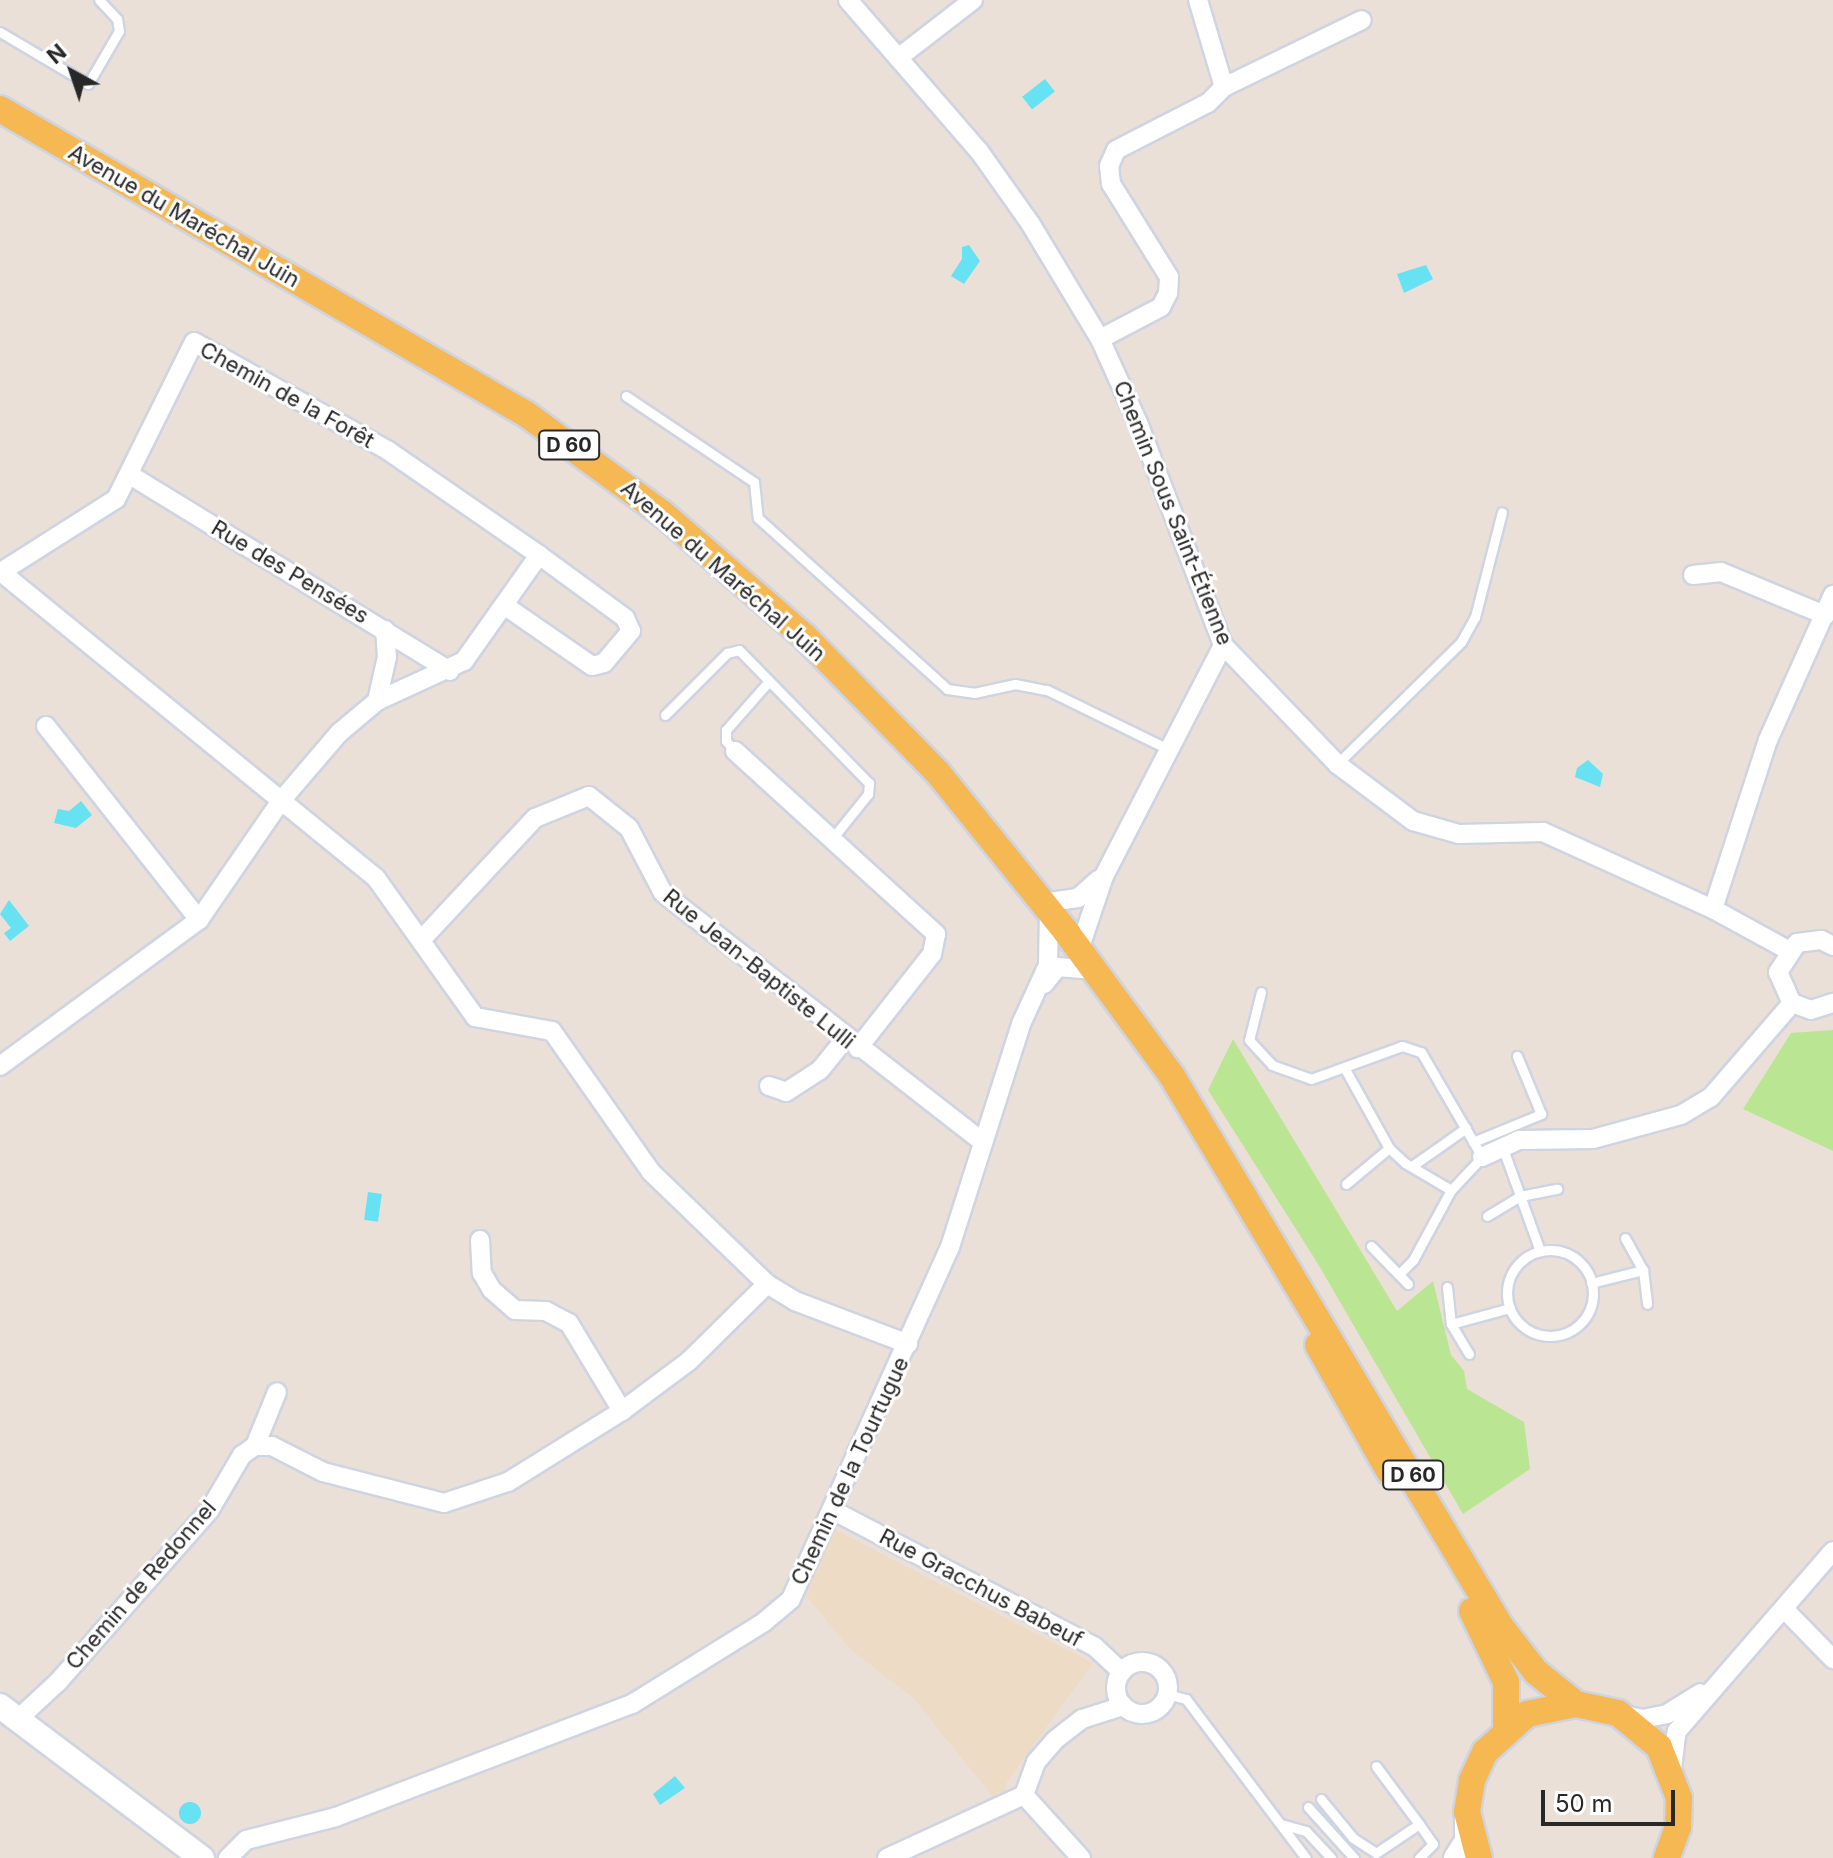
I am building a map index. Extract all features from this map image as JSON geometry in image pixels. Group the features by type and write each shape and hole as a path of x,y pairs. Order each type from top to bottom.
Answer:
{"main road":[{"name":"Avenue du Maréchal Juin","path":"0,109 526,414 662,513 805,637 927,761 1046,907 1172,1076 1263,1234 1349,1367 1501,1627 1536,1672 1576,1704"},
{"name":"Avenue du Maréchal Juin","path":"1263,1234 1334,1378 1496,1656 1506,1682 1506,1728"},
{"path":"1479,1858 1467,1812 1472,1780 1485,1752 1506,1728 1551,1706 1576,1704 1618,1713 1650,1737 1672,1770 1678,1813 1668,1857"}],"street":[{"name":"Chemin Sous Saint-Étienne","path":"848,0 979,151 1030,223 1100,339 1139,425 1223,645 1337,764 1413,821 1459,834 1543,832 1713,909 1788,950"},
{"path":"898,58 973,0"},
{"path":"1198,0 1224,87"},
{"path":"1100,339 1161,307 1168,293 1169,277 1111,184 1109,166 1116,150 1208,103 1224,87 1362,20"},
{"name":"Chemin de la Forêt","path":"280,802 1,572 116,499 194,342 389,451 625,618 631,631 604,663 592,666 504,605"},
{"name":"Rue des Pensées","path":"130,475 450,671"},
{"path":"0,1066 199,920 280,802 339,733 377,701 450,671 464,661 539,555"},
{"path":"1693,575 1721,572 1825,615"},
{"path":"1713,909 1768,740 1833,595"},
{"path":"377,701 387,657 385,630"},
{"path":"1086,960 1104,876 1223,645"},
{"path":"46,726 199,920"},
{"path":"735,751 936,934 932,954 852,1043 820,1070 786,1092 769,1086"},
{"name":"Rue Jean-Baptiste Lulli","path":"423,938 535,818 589,796 629,828 663,893 981,1141"},
{"path":"280,802 376,878 423,938 475,1017 552,1031 651,1172 767,1284 795,1301 908,1344"},
{"path":"1046,907 1078,898 1104,876"},
{"name":"Chemin de la Tourtugue","path":"228,1858 246,1840 336,1817 650,1695 764,1622 791,1599 834,1511 950,1247 981,1141 1021,1024 1048,965 1046,907"},
{"path":"1833,944 1809,940 1788,950 1778,972 1792,1003 1811,1010 1833,1003"},
{"name":"Chemin de la Tourtugue","path":"1021,1024 1058,967 1086,960"},
{"path":"1478,1149 1535,1137 1607,1137 1681,1115 1711,1097 1792,1003"},
{"path":"480,1240 482,1273 492,1290 515,1310 546,1311 569,1323 622,1411"},
{"path":"255,1446 272,1446 323,1472 444,1503 508,1482 622,1411 689,1361 767,1284"},
{"name":"Chemin de Redonnel","path":"9,1712 58,1682 209,1511 242,1455 255,1446 277,1392"},
{"name":"Rue Gracchus Babeuf","path":"834,1511 1095,1647 1122,1672"},
{"path":"1672,1770 1670,1752 1677,1731 1833,1551"},
{"path":"1785,1610 1833,1659"},
{"path":"887,1858 1024,1795 1036,1762 1055,1740 1082,1719 1123,1706 1143,1714 1162,1704 1167,1694 1161,1670 1138,1662 1122,1672 1116,1687 1123,1706"},
{"path":"1618,1713 1642,1719 1667,1714 1724,1674"},
{"path":"9,1712 202,1858"},
{"path":"1024,1795 1081,1858"},
{"path":"1456,1858 1467,1841 1467,1812"}],"lane":[{"path":"0,32 88,84 119,31 117,19 99,0"},
{"path":"626,396 754,482 758,518 947,689 974,693 1015,684 1047,690 1168,749"},
{"path":"1337,764 1461,642 1475,617 1502,512"},
{"path":"665,715 733,650 769,681 869,783 868,794 831,840"},
{"path":"735,751 726,741 726,730 769,681"},
{"path":"1261,992 1249,1040 1272,1065 1311,1079 1402,1046 1421,1052 1478,1149"},
{"path":"1399,1274 1413,1260 1451,1190 1478,1149 1541,1114 1517,1056"},
{"path":"1345,1069 1389,1148 1451,1190"},
{"path":"1412,1166 1466,1128"},
{"path":"1502,1146 1540,1251"},
{"path":"1346,1184 1389,1148"},
{"path":"1487,1216 1520,1196 1557,1189"},
{"path":"1625,1238 1643,1270 1647,1304"},
{"path":"1371,1246 1408,1284"},
{"path":"1540,1251 1570,1255 1585,1268 1591,1283 1585,1317 1560,1334 1530,1331 1510,1308 1507,1288 1515,1268 1540,1251"},
{"path":"1591,1283 1643,1270"},
{"path":"1447,1287 1451,1324 1469,1354"},
{"path":"1451,1324 1510,1308"},
{"path":"1167,1694 1186,1699 1306,1858"},
{"path":"1376,1766 1433,1844 1419,1858"},
{"path":"1321,1799 1353,1838 1376,1853 1419,1824"},
{"path":"1308,1807 1354,1858"},
{"path":"1281,1824 1306,1831 1331,1858"}],"shaded area":[{"path":"834,1529 1093,1663 1007,1782 1001,1807 913,1698 850,1649 806,1596"}],"green space":[{"path":"1833,1030 1833,1151 1743,1109 1791,1033"},
{"path":"1233,1039 1397,1311 1433,1281 1451,1355 1464,1371 1467,1389 1524,1422 1530,1469 1463,1514 1318,1264 1208,1090"}],"water":[{"path":"1045,79 1055,92 1032,109 1022,97"},
{"path":"969,245 980,261 964,284 951,276 962,259 962,247"},
{"path":"1426,265 1433,279 1404,293 1397,274"},
{"path":"1588,760 1603,774 1600,787 1575,777 1577,768"},
{"path":"81,801 92,815 76,828 54,823 58,809 69,811"},
{"path":"9,900 29,926 10,941 4,933 11,928 0,914"},
{"path":"368,1192 382,1194 378,1222 364,1220"},
{"path":"675,1776 685,1788 660,1805 653,1794"},
{"path":"186,1802 194,1802 201,1813 194,1824 186,1824 179,1817 179,1809"}]}
